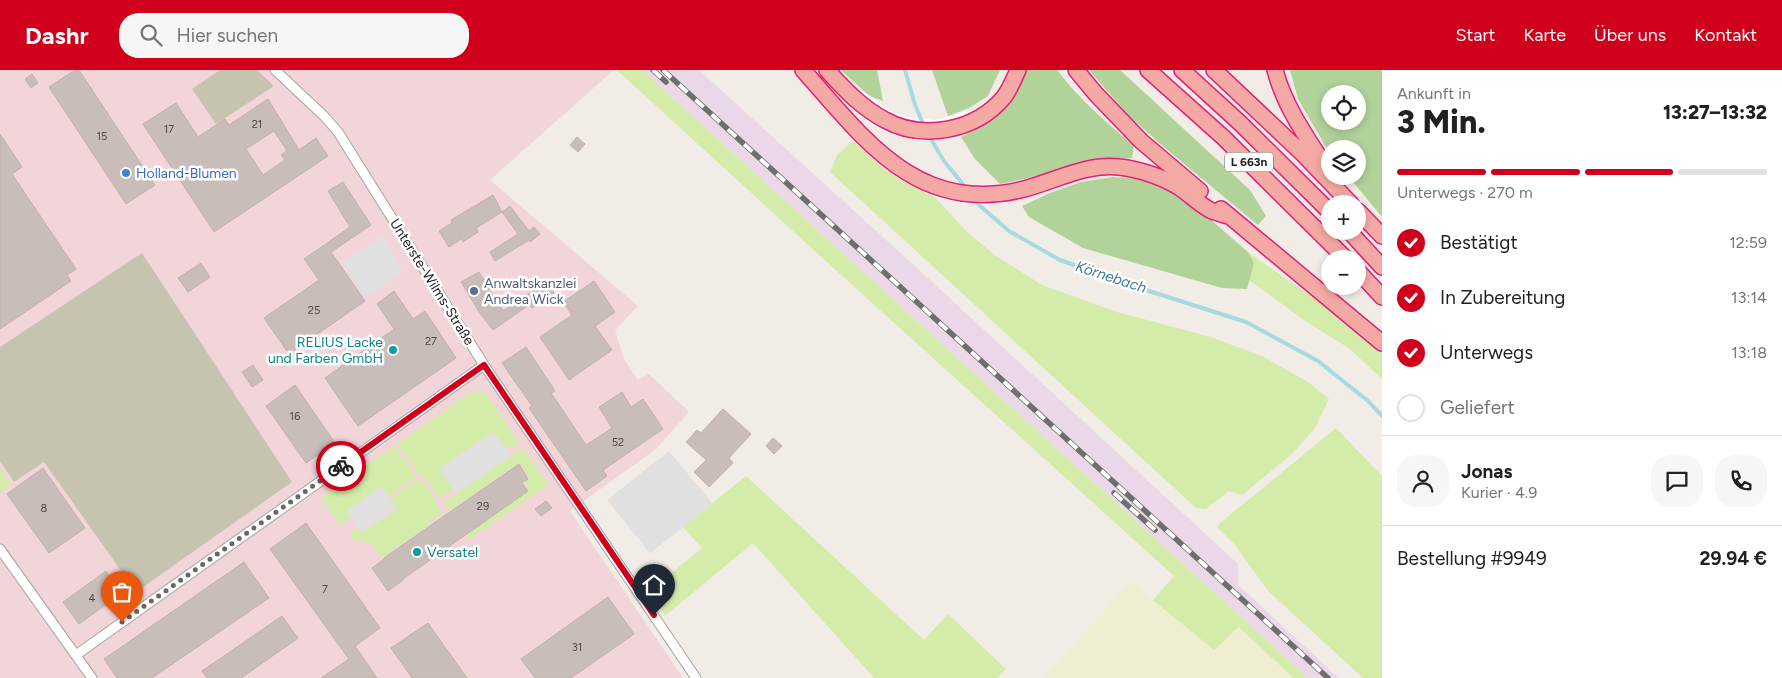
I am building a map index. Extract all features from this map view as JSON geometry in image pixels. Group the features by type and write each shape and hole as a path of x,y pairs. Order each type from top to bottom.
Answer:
{"highway":[{"path":"804,70 840,112 880,153 931,186 952,192 974,195 1009,192 1084,170 1101,166 1117,166 1133,168 1178,186 1211,210 1228,216"},
{"path":"827,70 854,98 872,113 886,121 911,130 937,131 954,128 971,121 994,107 1012,85 1018,70"},
{"path":"1076,70 1095,93 1141,141 1228,216 1382,343"},
{"name":"L 663n","path":"1148,70 1224,138 1337,250"},
{"name":"L 663n","path":"1182,70 1247,130 1321,203"},
{"path":"1214,70 1342,195"},
{"path":"1275,70 1288,104 1321,160"},
{"path":"1366,219 1382,236"},
{"path":"1356,240 1382,267"},
{"path":"1366,280 1382,297"}],"street":[{"name":"Unterste-Wilms-Straße","path":"275,70 324,116 338,132 484,365 696,678"},
{"path":"76,655 484,365"},
{"path":"0,549 92,678"}],"shaded area":[{"path":"0,70 614,70 490,180 638,306 615,330 624,359 638,380 649,374 689,412 656,449 570,511 683,678 0,678"},
{"path":"220,70 257,70 274,86 216,124 192,89"},
{"path":"642,70 699,70 1238,564 1238,585 1339,678 1308,678"},
{"path":"383,236 403,271 366,297 342,263"},
{"path":"142,253 292,482 136,592 44,462 14,482 0,461 0,347"},
{"path":"494,432 511,456 456,494 440,468"},
{"path":"669,451 713,504 650,553 607,500"},
{"path":"382,487 397,509 362,533 346,511"},
{"path":"1131,581 1214,650 1239,627 1293,678 1043,678"}],"green space":[{"path":"615,70 642,70 1308,678 1293,678 1239,627 1214,650 1153,600 1174,576"},
{"path":"841,70 877,70 883,101 869,96"},
{"path":"932,70 1000,70 988,96 969,108 948,116"},
{"path":"1025,70 1057,70 1084,101 1134,146 1132,158 1109,159 1062,168 1027,179 1000,184 975,159 961,137 975,130 974,128 1005,103 1021,80"},
{"path":"1089,70 1120,70 1250,190 1266,216 1258,225 1128,115"},
{"path":"1290,70 1382,70 1382,217 1366,198 1366,195 1364,195 1355,185 1366,185 1366,140 1322,140 1298,99"},
{"path":"853,141 880,165 901,180 935,197 966,231 996,256 1042,285 1117,312 1211,337 1264,357 1308,382 1329,399 1315,428 1292,454 1242,495 1229,491 1206,509 1196,508 830,172 837,155"},
{"path":"1113,177 1142,179 1194,205 1249,253 1254,263 1247,289 1222,288 1083,248 1029,217 1022,206 1081,182"},
{"path":"1249,253 1336,313 1382,351 1382,379 1350,349 1304,320 1249,280 1254,263"},
{"path":"479,390 488,396 520,444 514,448 506,448 493,432 440,468 453,490 439,498 424,477 419,475 397,444 471,392"},
{"path":"1336,428 1382,476 1382,678 1363,678 1268,591 1236,546 1217,527"},
{"path":"394,446 416,477 388,496 381,487 346,511 351,518 340,525 321,498"},
{"path":"521,449 525,450 548,485 470,539 467,534 529,490 524,482 529,478 519,463 449,511 443,503"},
{"path":"0,468 11,484 0,493"},
{"path":"746,476 924,640 948,614 1006,669 997,678 874,678 753,543 665,616 650,591 702,548 683,527"},
{"path":"421,479 437,501 436,505 442,513 430,521 432,524 391,551 383,560 371,544 351,539 351,533 357,527 362,533 397,509 390,499"}],"pier":[{"path":"1063,70 1086,70 1101,88 1087,99"},
{"path":"863,91 890,111 907,117 935,120 966,111 975,130 958,137 940,140 917,140 894,135 872,125 848,105"},
{"path":"846,106 881,142 902,159 923,172 944,180 976,186 999,185 1037,176 1043,193 1009,202 986,205 958,203 935,197 901,180 880,165 853,141 832,118"}],"building":[{"path":"75,70 79,70 155,185 126,204 49,87"},
{"path":"32,74 38,83 31,88 25,79"},
{"path":"268,99 299,150 316,138 328,156 214,232 143,124 176,103 198,137 225,119 229,125","holes":["274,131 287,151 281,155 285,160 263,175 246,149"]},
{"path":"0,134 22,167 12,174 76,269 67,275 71,281 0,329"},
{"path":"577,137 585,144 578,152 570,145"},
{"path":"343,182 371,225 331,252 365,301 289,354 264,318 319,280 304,259 350,227 328,191"},
{"path":"493,195 502,212 476,228 478,232 463,242 461,239 449,247 439,231 452,223 451,220"},
{"path":"510,206 529,231 534,227 540,234 530,242 529,240 495,261 490,252 518,234 502,212"},
{"path":"201,263 210,277 188,292 178,278"},
{"path":"479,272 503,311 547,281 554,293 532,308 529,305 493,330 461,282"},
{"path":"594,281 615,312 595,326 612,350 569,380 540,337 572,315 563,302"},
{"name":"RELIUS Lacke und Farben GmbH","path":"394,291 413,319 425,311 456,358 358,426 325,378 394,329 377,304"},
{"path":"526,347 555,391 551,393 586,445 612,428 599,407 622,392 631,407 643,399 663,429 603,470 607,476 586,491 529,408 532,406 502,363"},
{"path":"253,365 263,380 252,387 242,372"},
{"path":"295,385 335,443 306,463 266,406"},
{"path":"723,409 751,434 729,458 733,463 709,487 694,472 706,460 686,442 697,430 701,433"},
{"path":"773,438 782,446 774,454 766,446"},
{"path":"519,464 528,479 522,483 528,491 388,591 372,568"},
{"path":"43,468 85,528 49,553 7,494"},
{"path":"546,501 552,508 541,516 535,509"},
{"path":"306,523 380,628 355,646 377,678 321,678 349,659 270,549"},
{"path":"244,562 269,598 152,678 117,678 104,659"},
{"path":"106,571 122,593 79,624 63,602"},
{"path":"608,597 634,634 571,678 535,678 521,659"},
{"path":"282,616 298,638 241,678 207,678 202,671"},
{"path":"428,623 467,678 412,678 391,648"}],"waterway":[{"name":"Körnebach","path":"905,70 915,105 924,126"},
{"name":"Körnebach","path":"928,134 944,161 966,188"},
{"name":"Körnebach","path":"973,197 979,205 1009,231 1060,260 1124,283 1246,322 1318,361 1368,401 1382,416"}],"railway":[{"path":"653,70 666,82"},
{"path":"663,70 1328,678"},
{"path":"1114,493 1155,530"}],"way so far":[{"path":"122,622 341,466"}],"place":[{"name":"Holland-Blumen","path":"126,173"},
{"name":"Anwaltskanzlei Andrea Wick","path":"474,291"},
{"name":"RELIUS Lacke und Farben GmbH","path":"393,350"},
{"name":"Versatel","path":"417,552"}],"route":[{"path":"341,466 484,365 654,615"}]}
